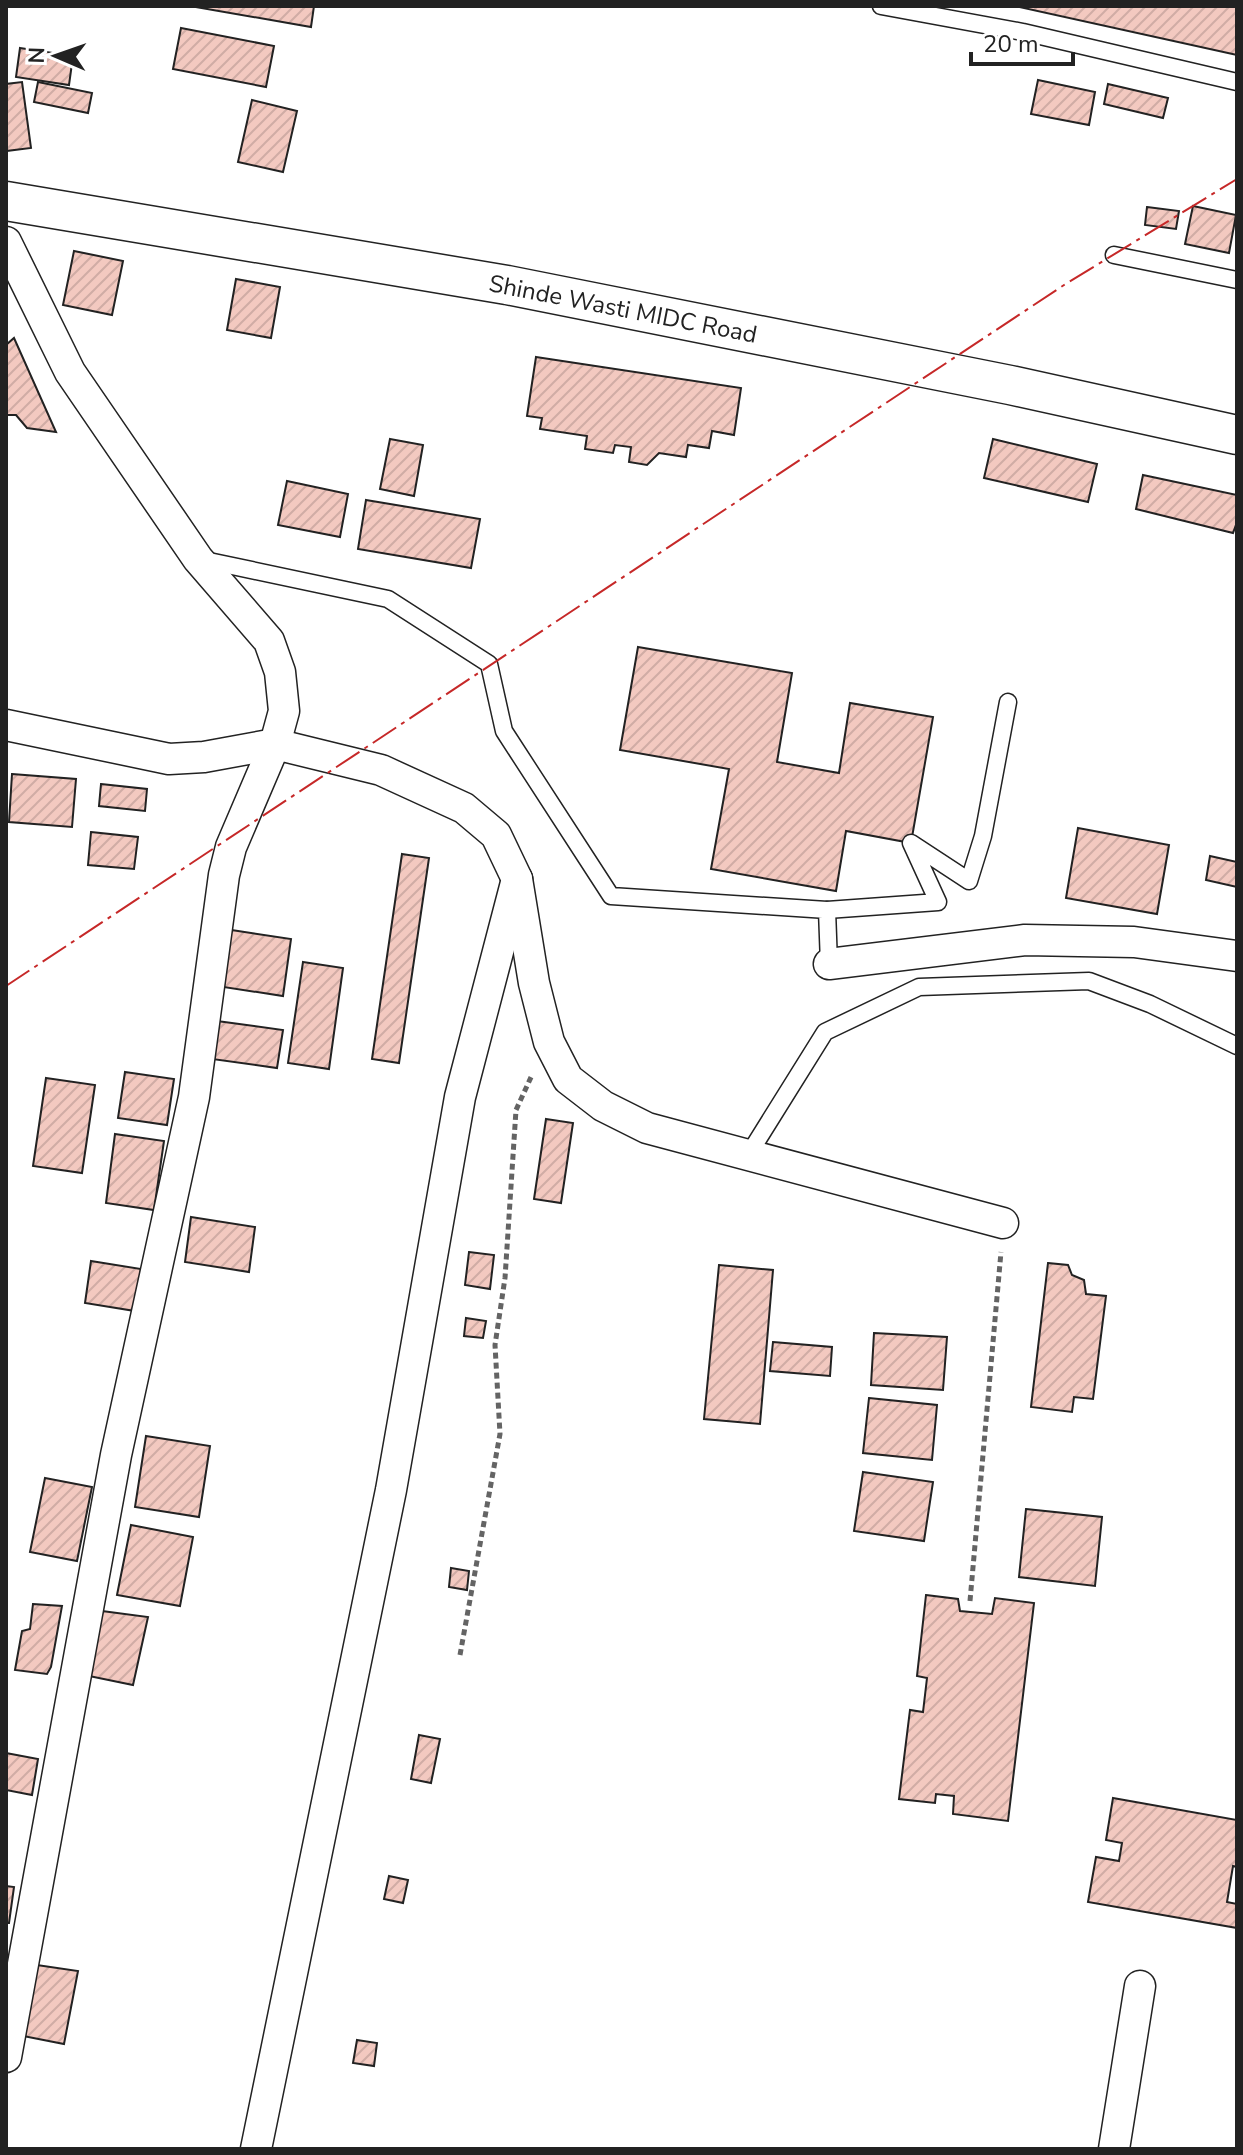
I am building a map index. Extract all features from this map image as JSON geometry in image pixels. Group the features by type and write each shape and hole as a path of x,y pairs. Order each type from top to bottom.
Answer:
{"street":[{"name":"Shinde Wasti MIDC Road","path":"6,201 507,285 995,381 1237,435"},
{"path":"6,242 70,372 198,559 269,641 280,672 284,711 275,744 231,847 224,875 194,1097 116,1455 6,2057"},
{"path":"6,725 169,759 204,757 275,744 381,770 464,808 496,835 517,879 534,983 549,1042 568,1079 603,1106 647,1128 1003,1223"},
{"path":"256,2149 391,1490 460,1097 517,879"},
{"path":"829,964 1025,940 1134,942 1237,956"},
{"path":"1114,2149 1140,1986"}],"lane":[{"path":"881,6 1023,32 1237,82"},
{"path":"1114,255 1237,280"},
{"path":"198,559 388,599 489,664 504,731 611,896 827,910 938,902 911,843 969,881 983,836 1008,702"},
{"path":"827,910 829,964"},
{"path":"747,1157 825,1032 919,987 1089,981 1150,1004 1237,1046"}],"path":[{"path":"460,1655 500,1434 495,1345 505,1278 516,1110 549,1042"},
{"path":"970,1601 1003,1223"}],"building":[{"path":"190,6 314,6 311,27"},
{"path":"1015,6 1237,6 1237,55"},
{"path":"181,28 274,46 266,87 173,69"},
{"path":"20,48 73,56 69,85 16,77"},
{"path":"1038,80 1095,92 1089,125 1031,114"},
{"path":"22,82 31,148 6,151 6,84"},
{"path":"38,82 92,93 88,113 34,102"},
{"path":"1108,84 1168,98 1163,118 1104,104"},
{"path":"252,100 297,111 283,172 238,162"},
{"path":"1193,206 1236,215 1229,253 1185,244"},
{"path":"1147,207 1179,211 1176,229 1145,225"},
{"path":"74,251 123,261 112,315 63,305"},
{"path":"236,279 280,287 271,338 227,330"},
{"path":"14,338 56,432 27,428 16,415 6,415 6,345"},
{"path":"536,357 741,388 734,435 712,431 709,448 688,445 686,457 659,453 647,465 629,462 631,447 615,445 613,453 585,449 587,436 540,429 542,418 527,416"},
{"path":"390,439 423,445 414,496 380,489"},
{"path":"993,439 1097,464 1088,502 984,478"},
{"path":"1143,475 1237,495 1237,522 1233,533 1136,509"},
{"path":"287,481 348,494 340,537 278,525"},
{"path":"366,500 480,519 471,568 358,549"},
{"path":"638,647 792,673 777,762 839,773 850,703 933,717 911,843 846,831 836,891 711,869 729,769 620,750"},
{"path":"12,774 76,779 72,827 9,822"},
{"path":"101,784 147,789 145,811 99,806"},
{"path":"1078,828 1169,845 1157,914 1066,898"},
{"path":"91,832 138,837 134,869 88,865"},
{"path":"402,854 429,858 399,1063 372,1059"},
{"path":"1210,856 1237,862 1237,887 1206,880"},
{"path":"225,929 291,939 283,996 217,986"},
{"path":"303,962 343,968 329,1069 288,1063"},
{"path":"217,1021 283,1030 277,1068 212,1059"},
{"path":"125,1072 174,1079 167,1125 118,1118"},
{"path":"46,1078 95,1085 82,1173 33,1166"},
{"path":"546,1119 573,1123 561,1203 534,1199"},
{"path":"115,1134 164,1141 154,1210 106,1203"},
{"path":"191,1217 255,1227 249,1272 185,1262"},
{"path":"469,1252 494,1255 490,1289 465,1285"},
{"path":"91,1261 141,1269 135,1311 85,1303"},
{"path":"1048,1263 1068,1265 1072,1275 1084,1280 1086,1294 1106,1296 1093,1399 1074,1397 1072,1412 1031,1407"},
{"path":"719,1265 773,1270 760,1424 704,1419"},
{"path":"466,1318 486,1321 483,1338 464,1336"},
{"path":"874,1333 947,1337 943,1390 871,1385"},
{"path":"773,1342 832,1347 830,1376 770,1371"},
{"path":"869,1398 937,1405 932,1460 863,1453"},
{"path":"146,1436 210,1446 199,1517 135,1507"},
{"path":"863,1472 933,1482 924,1541 854,1531"},
{"path":"45,1478 92,1487 77,1561 30,1552"},
{"path":"1026,1509 1102,1517 1095,1586 1019,1577"},
{"path":"131,1525 193,1537 180,1606 117,1595"},
{"path":"451,1568 469,1571 467,1590 449,1587"},
{"path":"926,1595 958,1599 960,1611 992,1614 995,1598 1034,1603 1008,1821 953,1814 954,1796 936,1794 935,1803 899,1799 910,1710 923,1712 927,1678 917,1676"},
{"path":"33,1604 62,1606 47,1674 15,1670 22,1631 30,1629"},
{"path":"102,1611 148,1617 133,1685 89,1676"},
{"path":"419,1735 440,1739 431,1783 411,1779"},
{"path":"6,1753 38,1759 32,1795 6,1790"},
{"path":"1113,1798 1237,1820 1237,1867 1233,1866 1227,1902 1237,1904 1237,1928 1088,1902 1096,1857 1119,1861 1122,1843 1106,1840"},
{"path":"389,1876 408,1880 403,1903 384,1899"},
{"path":"6,1886 14,1887 9,1923 6,1923"},
{"path":"30,1964 78,1971 64,2044 18,2035"},
{"path":"357,2040 377,2043 374,2066 353,2063"}],"power":[{"path":"6,986 1064,285 1237,179"}]}
